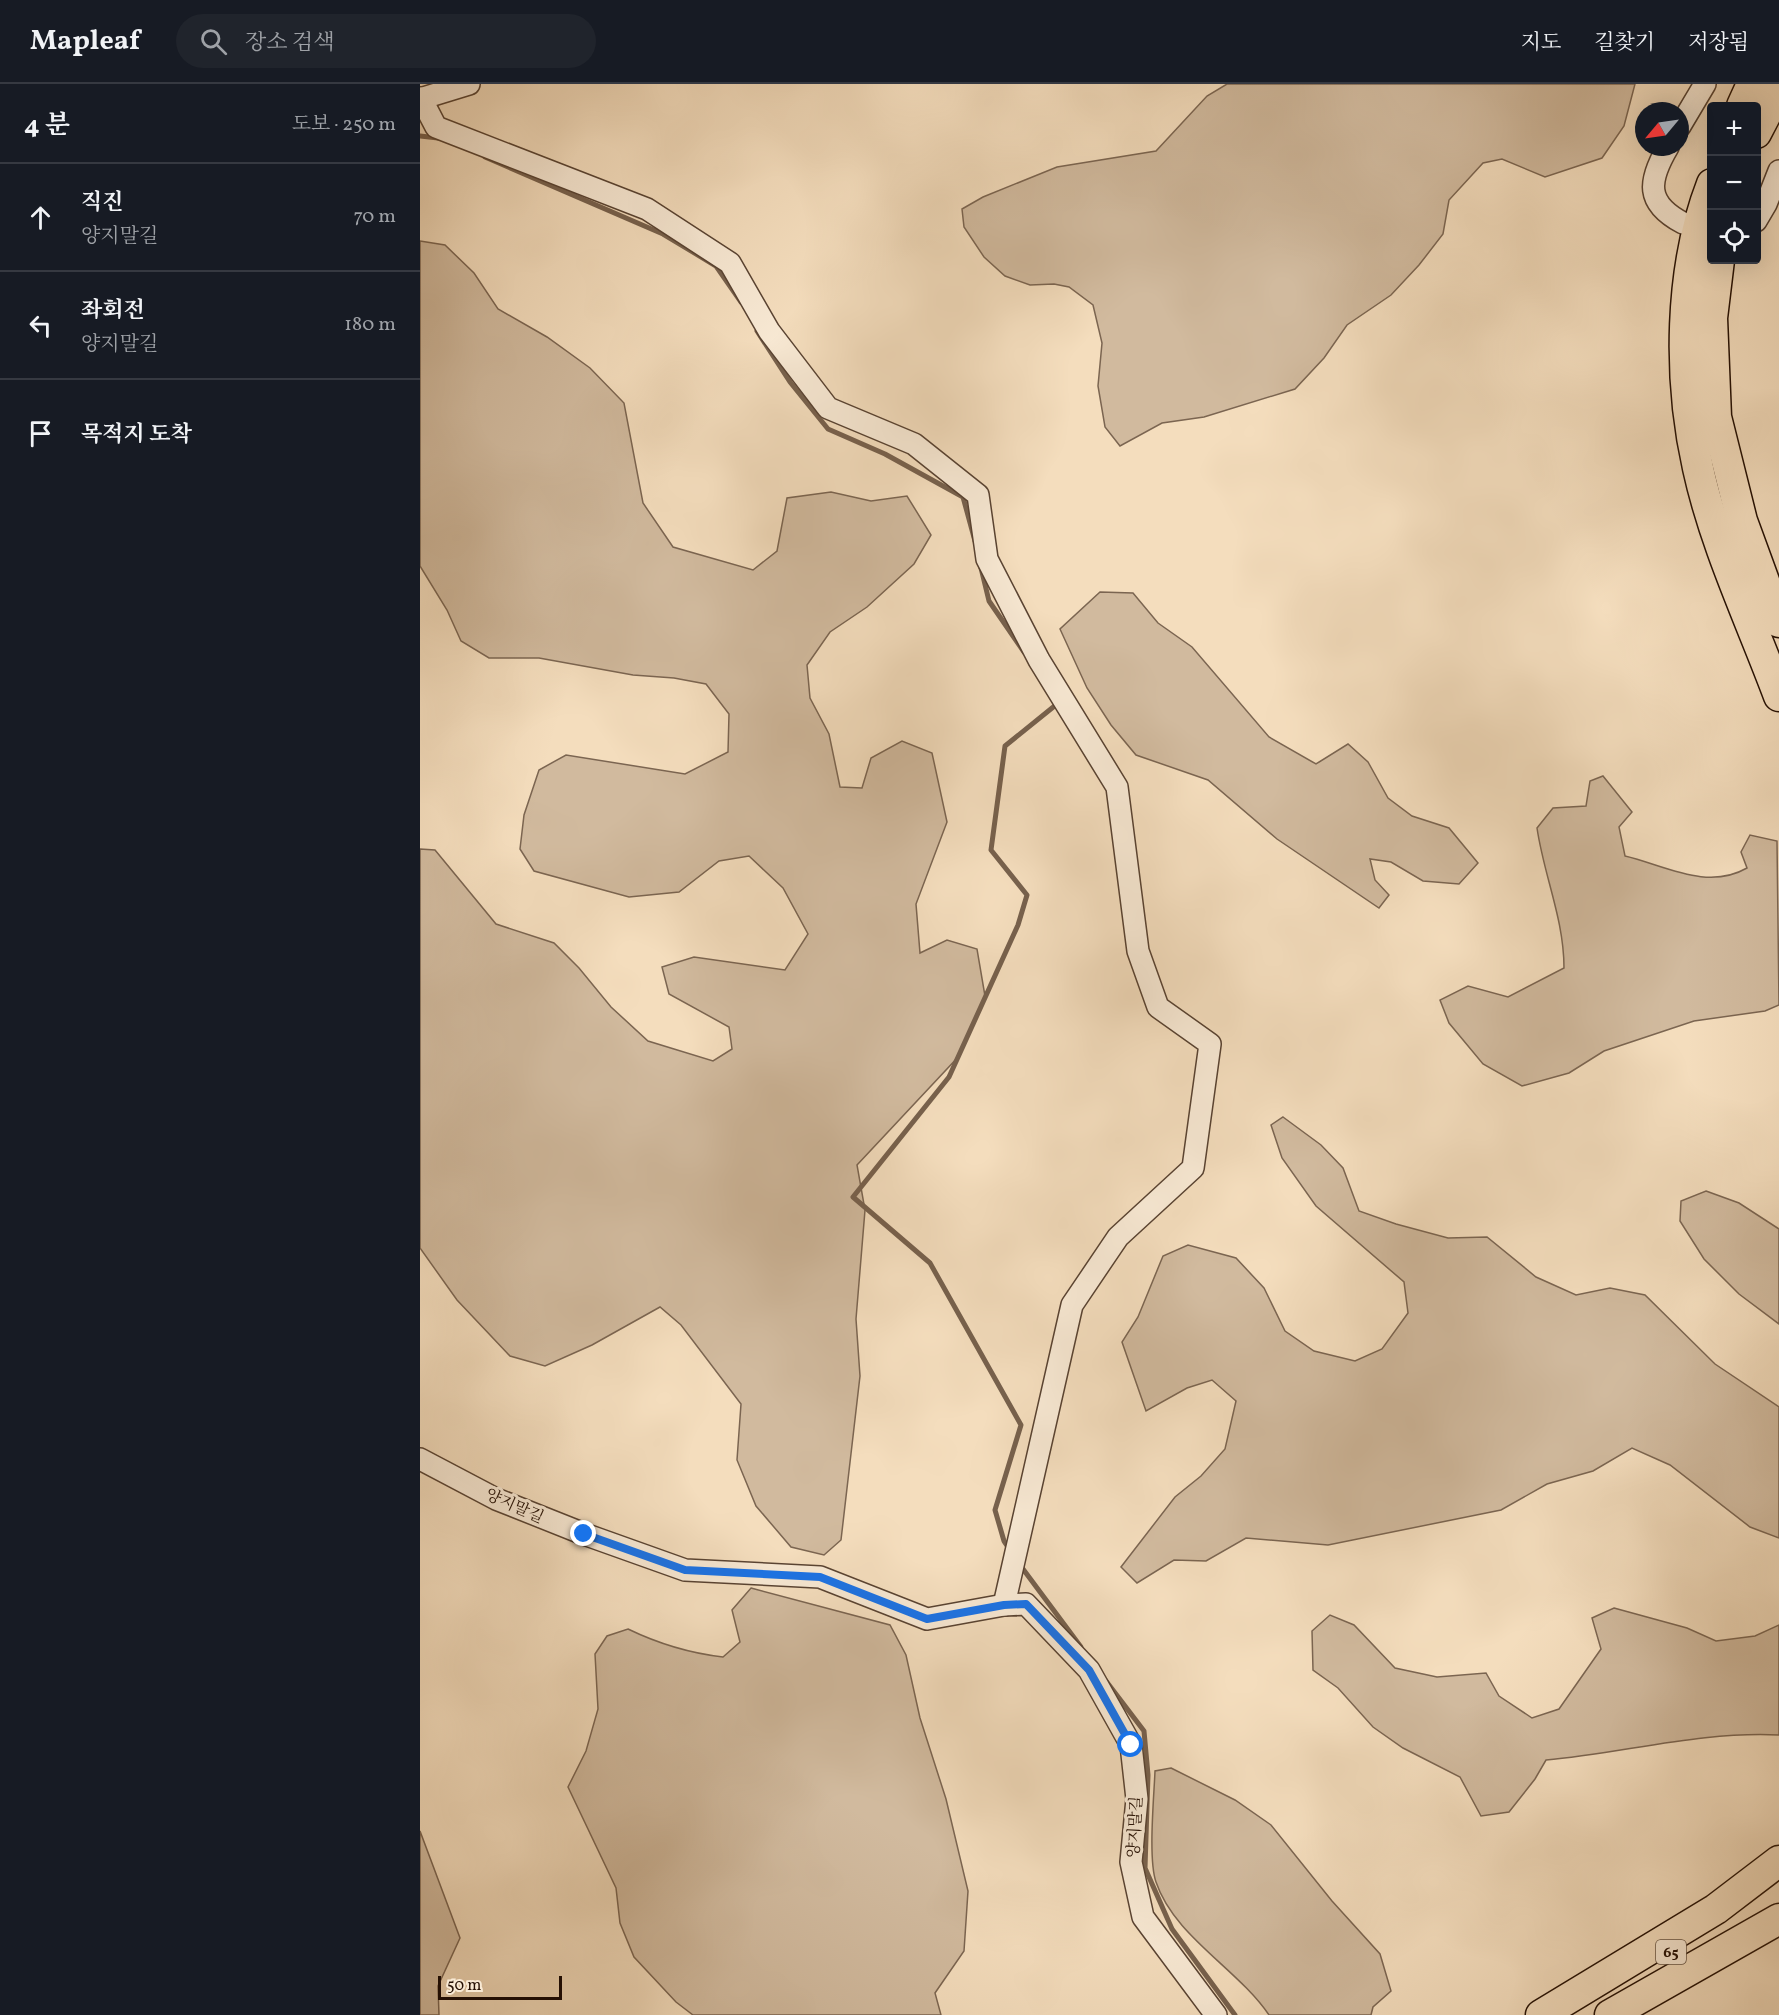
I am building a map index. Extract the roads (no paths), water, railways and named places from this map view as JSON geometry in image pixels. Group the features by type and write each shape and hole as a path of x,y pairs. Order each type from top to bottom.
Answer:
{"highway":[{"path":"1744,102 1752,84"},
{"path":"1761,123 1779,89"},
{"path":"1707,201 1694,244 1687,302 1687,401 1698,469 1720,539 1779,696"},
{"path":"1719,264 1712,318 1716,417 1742,521 1779,622"},
{"path":"1541,2015 1716,1909 1779,1861"},
{"name":"65","path":"1562,2015 1779,1888"},
{"name":"65","path":"1610,2015 1779,1919"}],"street":[{"path":"470,84 421,98 436,127 646,209 730,262 769,331 828,408 914,444 978,495 987,559 1040,660 1117,787 1138,951 1158,1007 1210,1044 1193,1168 1118,1237 1072,1305 1004,1605"},
{"path":"1689,111 1705,84"},
{"path":"1664,156 1654,179 1653,195 1658,205 1668,215 1683,223"},
{"path":"1761,213 1767,204 1779,171"},
{"name":"양지말길","path":"420,1459 496,1498 584,1534 685,1570 820,1577 927,1619 1004,1605 1026,1604 1089,1670 1131,1745 1137,1799 1131,1862 1143,1917 1216,2015"}],"waterway":[{"path":"420,136 438,138"},
{"path":"485,157 663,234 716,266 741,302"},
{"path":"757,331 790,382 828,429 885,454 963,497 975,541"},
{"path":"981,568 989,601 1024,652"},
{"path":"1010,1550 1004,1541 995,1510 1021,1425 930,1263 853,1197 949,1077 1018,925 1027,895 991,850 1005,746 1057,704 1054,700"},
{"path":"1020,1565 1081,1647"},
{"path":"1106,1681 1144,1731 1148,1775 1145,1868 1172,1929 1235,2015"}]}
